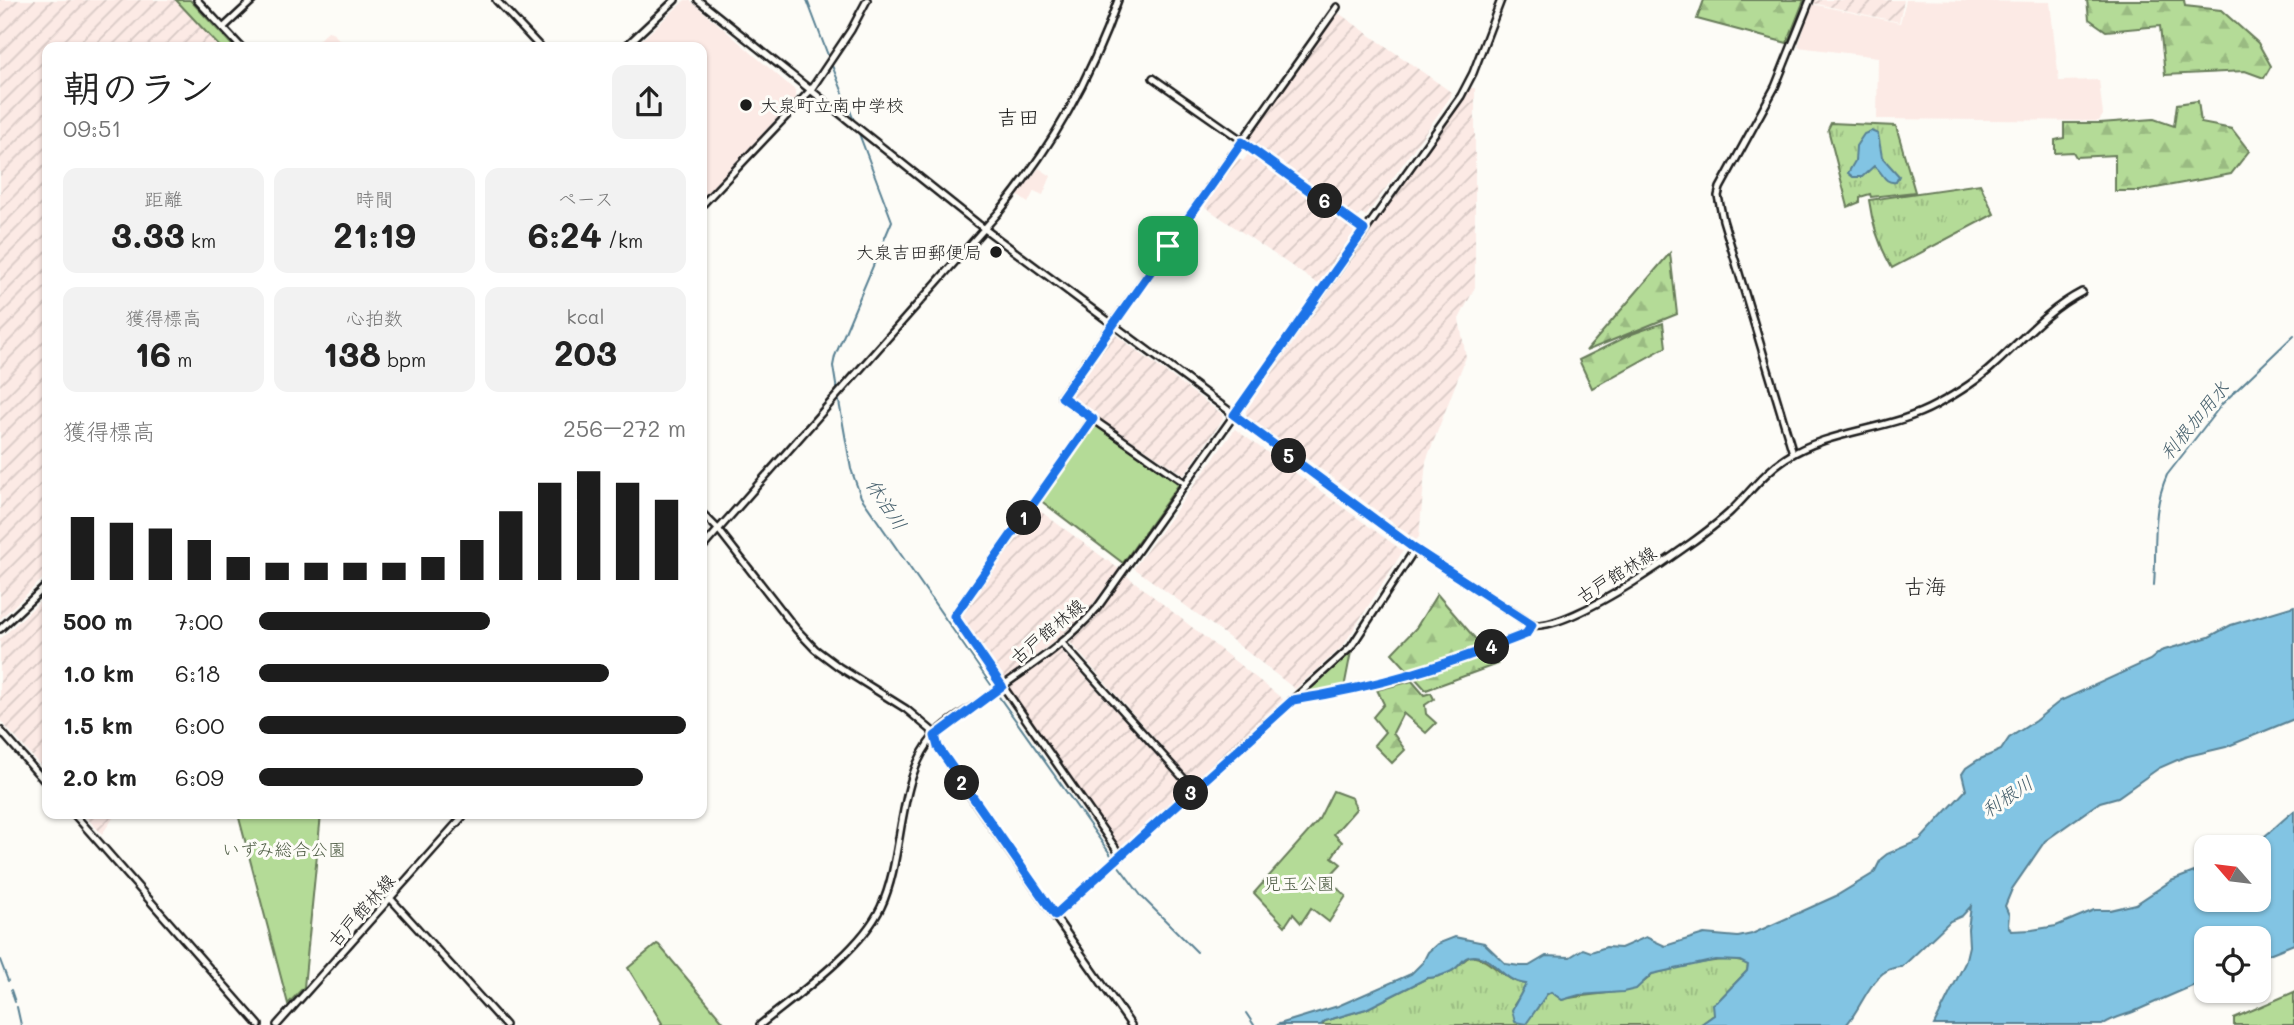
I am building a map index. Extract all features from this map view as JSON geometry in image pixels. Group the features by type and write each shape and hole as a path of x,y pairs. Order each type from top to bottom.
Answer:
{"street":[{"path":"197,0 237,42"},
{"path":"223,28 253,0"},
{"path":"496,0 535,42"},
{"path":"630,42 675,0"},
{"path":"698,0 984,228 1415,549 1532,625 1526,634 1447,664 1344,692 1293,700"},
{"path":"707,200 810,90 832,61 867,0"},
{"path":"707,542 984,228 1037,164 1066,117 1094,61 1118,0"},
{"name":"古戸館林線","path":"935,736 1061,642 1097,608 1461,96 1473,73 1501,0"},
{"path":"1793,453 1718,196 1775,87 1810,0"},
{"path":"1185,483 1062,397 1337,8"},
{"path":"1153,78 1364,230"},
{"name":"古戸館林線","path":"1532,625 1548,625 1609,598 1720,521 1770,471 1793,453 1833,438 1904,420 1933,407 1985,373 2053,309 2082,292"},
{"path":"1093,419 954,616 1120,857"},
{"path":"707,518 815,649 911,712 935,736 938,747 1131,1025"},
{"path":"1055,915 1350,647 1415,549"},
{"path":"0,628 42,590"},
{"path":"1061,642 1194,790"},
{"path":"0,730 42,778"},
{"path":"760,1025 853,947 873,921 890,880 912,780 935,736"},
{"path":"78,819 259,1025"},
{"name":"古戸館林線","path":"277,1025 461,819"},
{"path":"390,898 505,1025"}],"shaded area":[{"path":"0,0 176,0 215,42 42,42 42,580 0,619"},
{"name":"大泉町立南中学校","path":"685,0 690,0 796,91 796,98 707,193 707,42 639,42"},
{"path":"1815,0 1904,0 1899,22 1813,3"},
{"path":"1906,0 2050,2 2059,81 2099,80 2103,115 2099,121 1877,119 1878,57 1798,47 1812,4 1900,23"},
{"path":"1336,14 1340,14 1451,92 1451,96 1366,216 1361,213 1357,218 1249,142 1248,138"},
{"path":"328,31 341,42 316,42"},
{"path":"1470,88 1475,88 1475,287 1459,319 1466,357 1426,461 1419,537 1416,540 1246,416 1246,410"},
{"path":"1249,153 1354,229 1355,232 1318,284 1202,205 1236,156 1243,161"},
{"path":"1039,168 1051,176 1043,195 1034,191 1028,203 1017,195"},
{"path":"1110,333 1222,414 1223,419 1184,475 1066,396"},
{"path":"1235,429 1403,551 1343,646 1295,689 1134,568"},
{"path":"1036,508 1119,569 1084,616 1003,680 960,616"},
{"path":"1126,575 1284,700 1193,782 1069,641 1088,624"},
{"path":"42,600 42,767 0,720 0,639"},
{"path":"1060,649 1187,789 1121,849 1007,686"},
{"path":"88,819 112,819 102,834"}],"green space":[{"path":"176,0 190,0 229,42 215,42"},
{"path":"1704,0 1804,0 1787,43 1697,19"},
{"path":"2087,0 2184,0 2185,6 2221,10 2258,43 2271,66 2264,78 2245,71 2165,75 2160,26 2106,31 2089,19"},
{"path":"2198,101 2201,123 2232,129 2249,151 2231,174 2140,191 2115,191 2115,155 2076,157 2073,152 2055,153 2055,140 2064,138 2064,123 2154,119 2174,126 2177,104"},
{"path":"1831,123 1896,126 1915,192 1871,197 1870,194 1860,197 1860,202 1848,207 1828,129"},
{"path":"1980,184 1994,214 1892,268 1877,235 1869,200"},
{"path":"1670,253 1677,314 1586,351"},
{"path":"1663,323 1666,347 1592,388 1579,360 1632,334"},
{"path":"1094,423 1179,484 1123,563 1040,500"},
{"path":"1437,594 1497,664 1426,690 1392,653 1416,628"},
{"path":"1351,652 1344,688 1297,696"},
{"path":"1412,681 1424,695 1431,693 1434,699 1425,705 1426,714 1436,723 1426,733 1403,713 1393,733 1405,750 1392,763 1374,745 1385,732 1373,717 1384,704 1377,690"},
{"name":"児玉公園","path":"1333,791 1352,798 1356,809 1334,834 1342,842 1332,857 1341,864 1327,879 1346,896 1329,922 1311,908 1301,923 1293,914 1285,926 1254,893 1318,821"},
{"name":"いずみ総合公園","path":"239,819 321,819 304,987 288,1004"},
{"path":"657,944 726,1025 661,1025 628,968"},
{"path":"1471,956 1486,961 1511,979 1526,984 1514,1005 1526,1023 1547,994 1552,992 1562,1000 1624,990 1635,987 1652,974 1702,963 1729,960 1748,965 1747,971 1719,1000 1714,1015 1700,1025 1321,1025 1325,1021 1366,1009 1427,978 1450,972"},
{"path":"2294,992 2294,1025 2234,1025 2234,1018"}],"water":[{"path":"1871,131 1878,134 1882,157 1899,176 1896,182 1888,181 1874,166 1862,177 1853,177 1848,173 1855,161 1856,146 1864,134"},
{"name":"利根川","path":"2294,606 2294,719 2226,747 2184,757 2159,768 2118,797 2100,802 2045,841 2012,889 2005,906 2009,915 2008,925 2011,931 2032,930 2056,926 2094,910 2110,910 2136,904 2171,881 2194,872 2194,912 2272,912 2272,835 2266,835 2294,811 2294,944 2271,953 2271,926 2194,926 2194,986 2102,1025 1934,1025 1965,963 1969,946 1971,906 1962,916 1950,921 1902,967 1883,973 1846,1025 1700,1025 1714,1015 1713,1004 1747,971 1748,965 1740,961 1716,960 1652,974 1636,989 1623,992 1579,995 1562,1000 1551,992 1526,1024 1515,1022 1512,1010 1526,984 1510,979 1487,960 1471,956 1447,973 1427,978 1366,1009 1325,1021 1321,1025 1276,1025 1338,1006 1411,974 1437,944 1455,937 1484,943 1506,964 1529,966 1546,956 1570,957 1583,949 1591,952 1606,947 1621,948 1646,937 1665,946 1704,934 1738,937 1752,934 1836,896 1874,873 1881,859 1887,854 1920,840 1966,790 1962,774 1966,768 2001,750 2009,738 2060,701 2150,660 2161,651 2209,637 2231,625"}],"waterway":[{"name":"休泊川","path":"807,0 829,58"},
{"name":"休泊川","path":"831,63 855,123"},
{"name":"休泊川","path":"837,391 833,366 835,356 892,221 858,131"},
{"name":"利根加用水","path":"2154,585 2157,516 2167,475 2222,404 2294,335"},
{"name":"休泊川","path":"838,396 851,469 861,497 994,689"},
{"name":"休泊川","path":"997,694 1142,897 1197,952"},
{"path":"0,960 8,981"},
{"path":"11,990 15,1002"},
{"path":"17,1007 21,1025"},
{"name":"休泊川","path":"1246,1013 1254,1025"}],"place":[{"name":"大泉町立南中学校","path":"746,105"},
{"name":"大泉吉田郵便局","path":"996,252"}],"district":[{"name":"吉田","path":"1018,116"},
{"name":"古海","path":"1925,585"}],"route":[{"path":"1242,142 1364,230 1234,415 1415,549 1532,625 1526,634 1447,664 1344,692 1293,700 1055,915 938,747 935,736 1002,686 954,616 1093,419 1062,397 1168,246 1242,142"}]}
